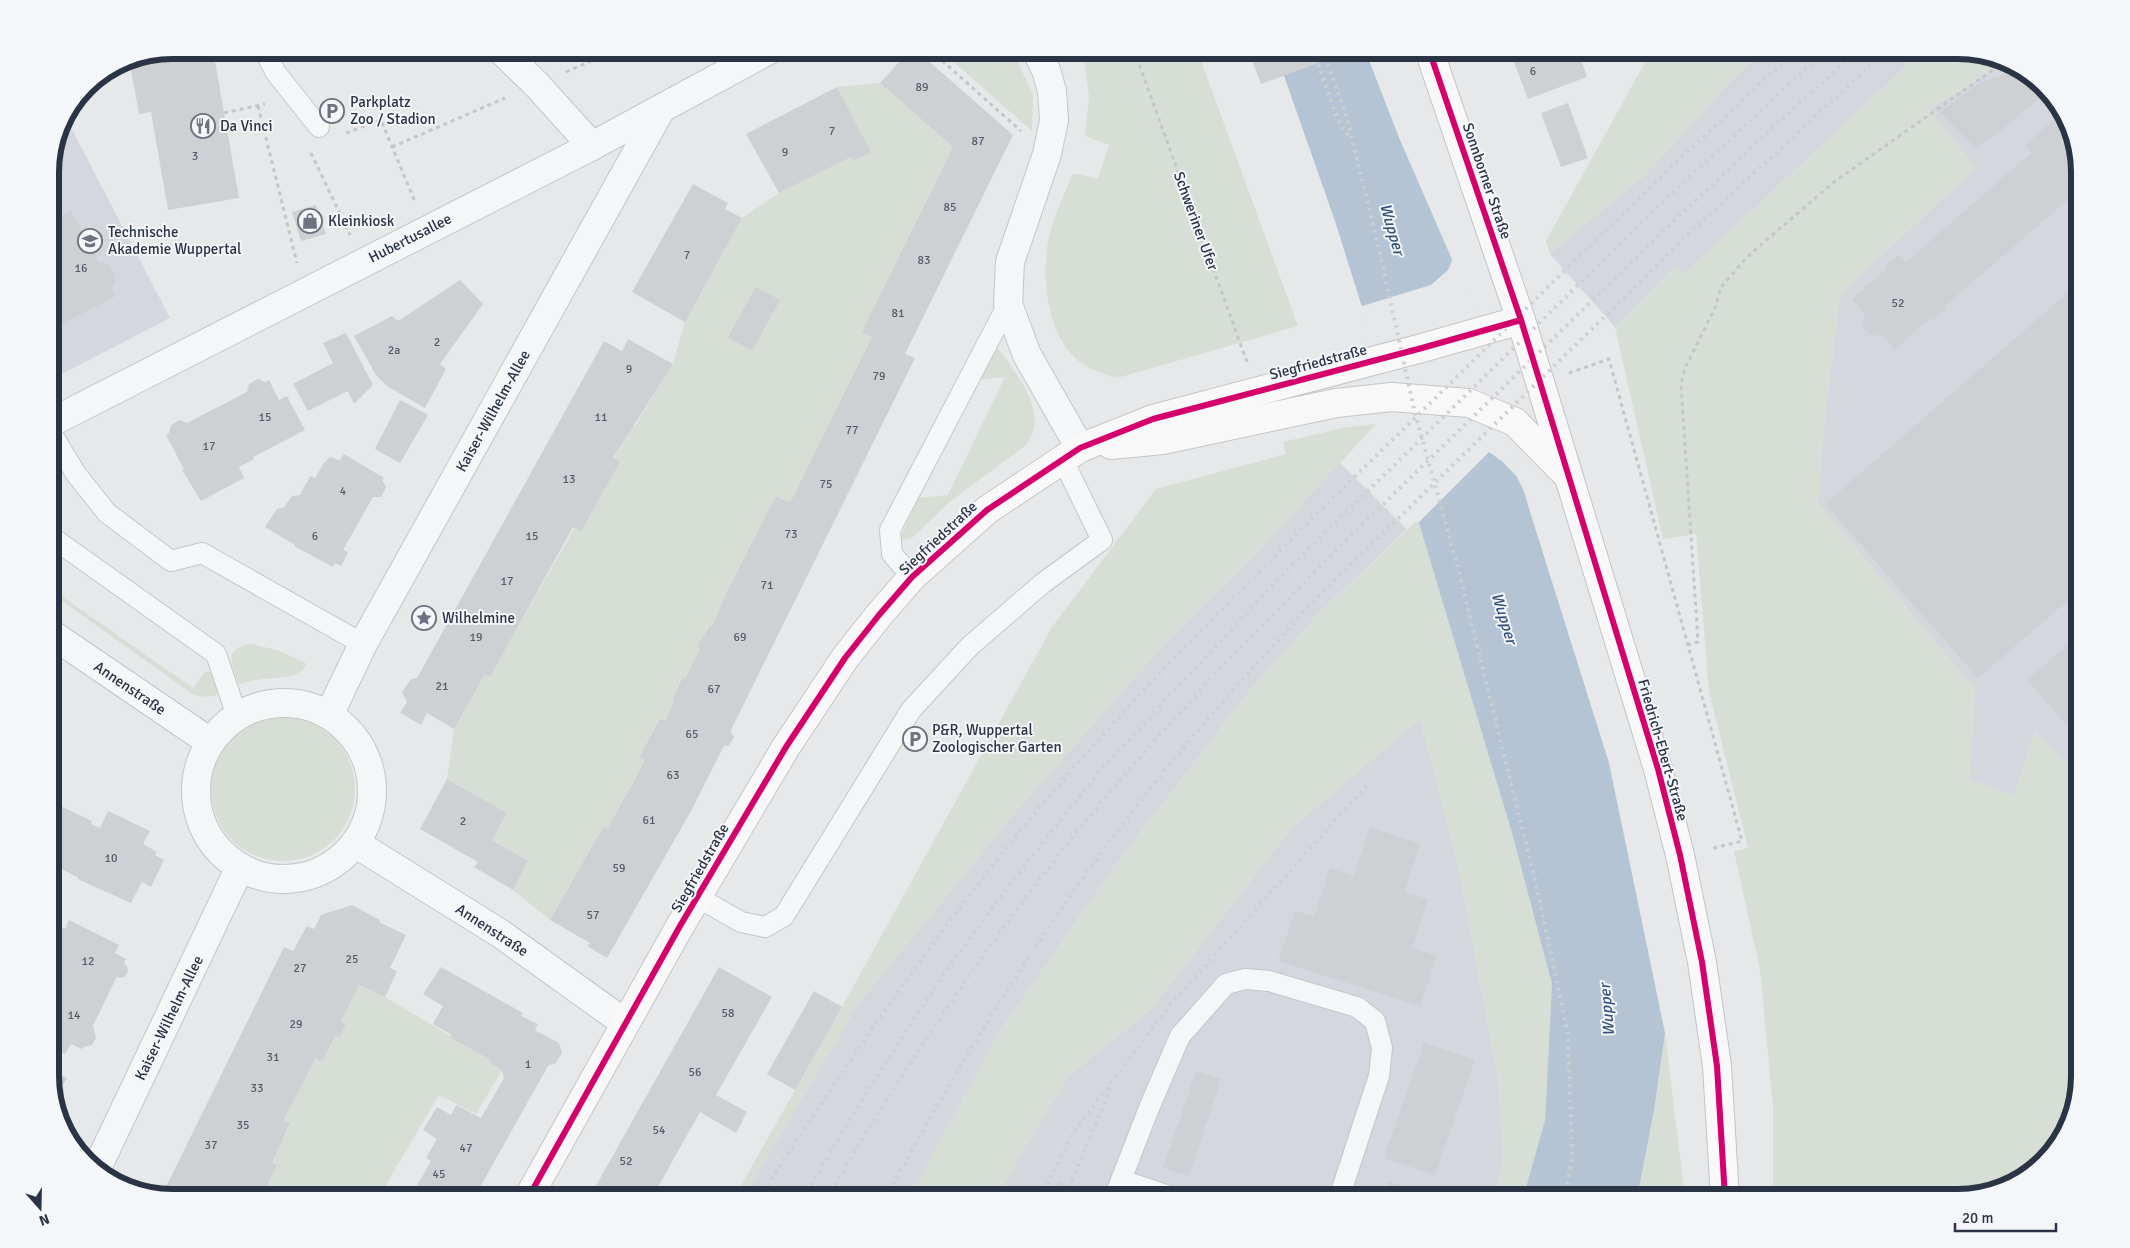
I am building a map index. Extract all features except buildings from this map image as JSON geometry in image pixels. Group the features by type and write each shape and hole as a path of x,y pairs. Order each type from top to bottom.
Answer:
{"street":[{"path":"510,59 537,85 592,146"},
{"name":"Hubertusallee","path":"59,418 662,110 753,59"},
{"path":"1040,59 1052,91 1054,120 1047,154 1010,262 1008,304 1027,355 1071,453"},
{"name":"Sonnborner Straße","path":"1432,59 1521,320"},
{"name":"Kaiser-Wilhelm-Allee","path":"329,714 363,644 662,110"},
{"name":"Siegfriedstraße","path":"533,1189 697,897 786,747 840,666 879,615 912,577 987,510 1071,453 1153,419 1521,320"},
{"name":"Friedrich-Ebert-Straße","path":"1521,320 1658,769 1680,855 1702,962 1717,1066 1724,1189"},
{"name":"Siegfriedstraße","path":"1071,453 1163,440 1336,404 1392,398 1469,403 1514,422 1568,476"},
{"name":"Annenstraße","path":"59,639 210,742"},
{"path":"283,702 314,708 329,714 351,734 360,746 370,773 372,787 368,817 355,842 332,865 302,877 270,878 254,874 240,867 215,847 200,819 196,803 197,772 202,756 210,742 218,732 237,716 259,706 283,702"},
{"name":"Annenstraße","path":"355,842 501,934 625,1023"},
{"name":"Kaiser-Wilhelm-Allee","path":"99,1163 240,867"}],"lane":[{"path":"269,59 276,73 319,127"},
{"path":"912,577 892,554 890,530 1008,304"},
{"path":"59,446 76,474 107,513 171,561 202,553 363,644"},
{"path":"697,897 741,922 765,927 784,916 911,710 970,646 1043,583 1102,540 1071,453"},
{"path":"59,542 216,654 237,716"},
{"path":"1118,1189 1149,1108 1180,1036 1226,984 1245,978 1269,981 1357,1007 1374,1020 1382,1048 1379,1076 1342,1189"}],"path":[{"path":"940,59 1047,154"},
{"path":"1687,645 1698,642 1681,384 1685,368 1715,308 1721,287 1746,257 1834,182 1998,66"},
{"path":"224,113 268,104"},
{"path":"258,106 304,293"},
{"path":"319,127 326,141 380,120 412,195"},
{"path":"311,152 349,233"},
{"path":"1541,384 1609,359 1742,841 1726,845"}],"shaded area":[{"path":"950,59 1016,59 1033,94 1032,131"},
{"path":"1200,59 1298,326 1117,378 1088,367 1073,356 1064,344 1051,315 1046,283 1046,267 1049,237 1073,173 1098,179 1109,145 1085,136 1089,96 1084,60"},
{"path":"1647,59 1754,59 1734,78 1644,176 1550,254 1546,241"},
{"path":"1754,59 1913,59 1684,274 1674,267 1615,327 1550,254 1644,176 1734,78"},
{"path":"1913,59 1973,60 1999,66 1929,109 1976,168 1840,294 1824,424 1818,503 1975,689 1970,779 2014,796 2035,731 2071,766 2070,1091 2063,1119 2048,1145 2027,1166 2001,1181 1973,1188 1958,1189 1773,1189 1773,1106 1760,970 1734,851 1748,848 1709,692 1696,534 1663,539 1615,327 1674,267 1684,274"},
{"path":"2001,67 2027,82 2048,103 2063,129 2071,164 2071,766 2035,731 2014,796 1970,779 1975,689 1818,503 1824,424 1840,294 1976,168 1929,109"},
{"path":"880,83 953,147 863,332 872,337 790,503 776,496 725,595 712,627 708,626 697,646 700,648 685,679 681,678 672,698 675,700 665,721 659,718 639,757 645,760 607,829 603,827 550,920 513,890 528,861 492,840 507,813 447,779 454,729 485,674 490,676 632,427 634,427 673,364 685,322 742,218 779,193 851,157 854,161 871,152 837,87"},
{"name":"Technische Akademie Wuppertal","path":"69,124 170,318 59,375 59,164"},
{"path":"996,348 1002,353 1029,397 1034,421 1032,433 1026,445 952,500 912,538 903,540 901,537 918,498 948,495 1005,377 975,380"},
{"path":"1376,424 1260,550 1158,651 1014,814 858,1004 748,1189 739,1189 1052,627 1156,489 1286,454 1283,442 1343,428"},
{"path":"1339,462 1407,529 1319,613 1249,691 1114,867 1000,1031 914,1189 748,1189 858,1004 1014,814 1158,651 1260,550"},
{"path":"1418,520 1512,833 1552,984 1545,1120 1526,1189 1496,1189 1503,1158 1498,1079 1459,870 1420,720 1290,830 1152,1008 1067,1078 1000,1189 914,1189 1000,1031 1114,867 1249,691 1319,613"},
{"path":"59,594 193,688 206,671 211,672 219,694 205,697 192,694 59,598"},
{"path":"252,644 280,651 307,664 298,673 293,675 239,684 232,664 233,653 243,646"},
{"path":"283,717 311,722 334,738 350,761 355,789 350,817 334,840 311,856 283,861 255,856 232,840 216,817 211,789 216,761 232,738 255,722"},
{"path":"1420,719 1459,870 1498,1079 1503,1158 1496,1189 1000,1189 1067,1078 1152,1008 1290,830"},
{"path":"359,985 385,997 491,1060 490,1063 502,1070 476,1114 439,1095 383,1189 265,1189 277,1165 272,1163 290,1124 283,1121 316,1058 322,1062 335,1036 339,1038 346,1024 341,1022"},
{"path":"1665,1033 1684,1189 1639,1189 1654,1111"}],"water":[{"name":"Wupper","path":"1278,59 1368,59 1400,140 1464,287 1531,515 1609,763 1665,1033 1654,1111 1639,1189 1526,1189 1545,1120 1552,984 1512,833 1418,520 1362,307 1335,221"}],"pier":[{"path":"1454,257 1467,286 1532,508 1517,477 1503,462 1489,452 1417,524 1359,307 1431,285 1448,270"}],"railway":[{"path":"1316,59 1338,120 1348,135"},
{"path":"1326,59 1347,118 1381,258 1414,409 1459,572 1536,884 1568,1034 1572,1157 1567,1189"},
{"path":"765,1189 904,984 965,901 1045,801 1146,687 1306,524 1557,278 1787,59"},
{"path":"808,1189 868,1090 945,972 1017,875 1098,773 1284,573 1666,199 1816,59"},
{"path":"832,1189 928,1037 1037,882 1117,784 1204,686 1294,592 1667,228 1848,59"},
{"path":"891,1189 973,1045 1069,898 1138,804 1223,702 1313,602 1695,228 1877,59"},
{"path":"1045,1189 1072,1134 1171,1004 1367,785"},
{"path":"1069,1187 1111,1088"}],"cycle path":[{"path":"1432,59 1521,320 1658,769 1680,855 1702,962 1717,1066 1724,1189"},
{"path":"533,1189 680,926 786,747 845,658 912,577 987,510 1080,448 1153,419 1521,320"}],"place":[{"name":"Parkplatz Zoo / Stadion","path":"332,111"},
{"name":"Da Vinci","path":"203,126"},
{"name":"Kleinkiosk","path":"310,221"},
{"name":"Technische Akademie Wuppertal","path":"90,241"},
{"name":"Wilhelmine","path":"424,618"},
{"name":"P&R, Wuppertal Zoologischer Garten","path":"915,739"}]}
